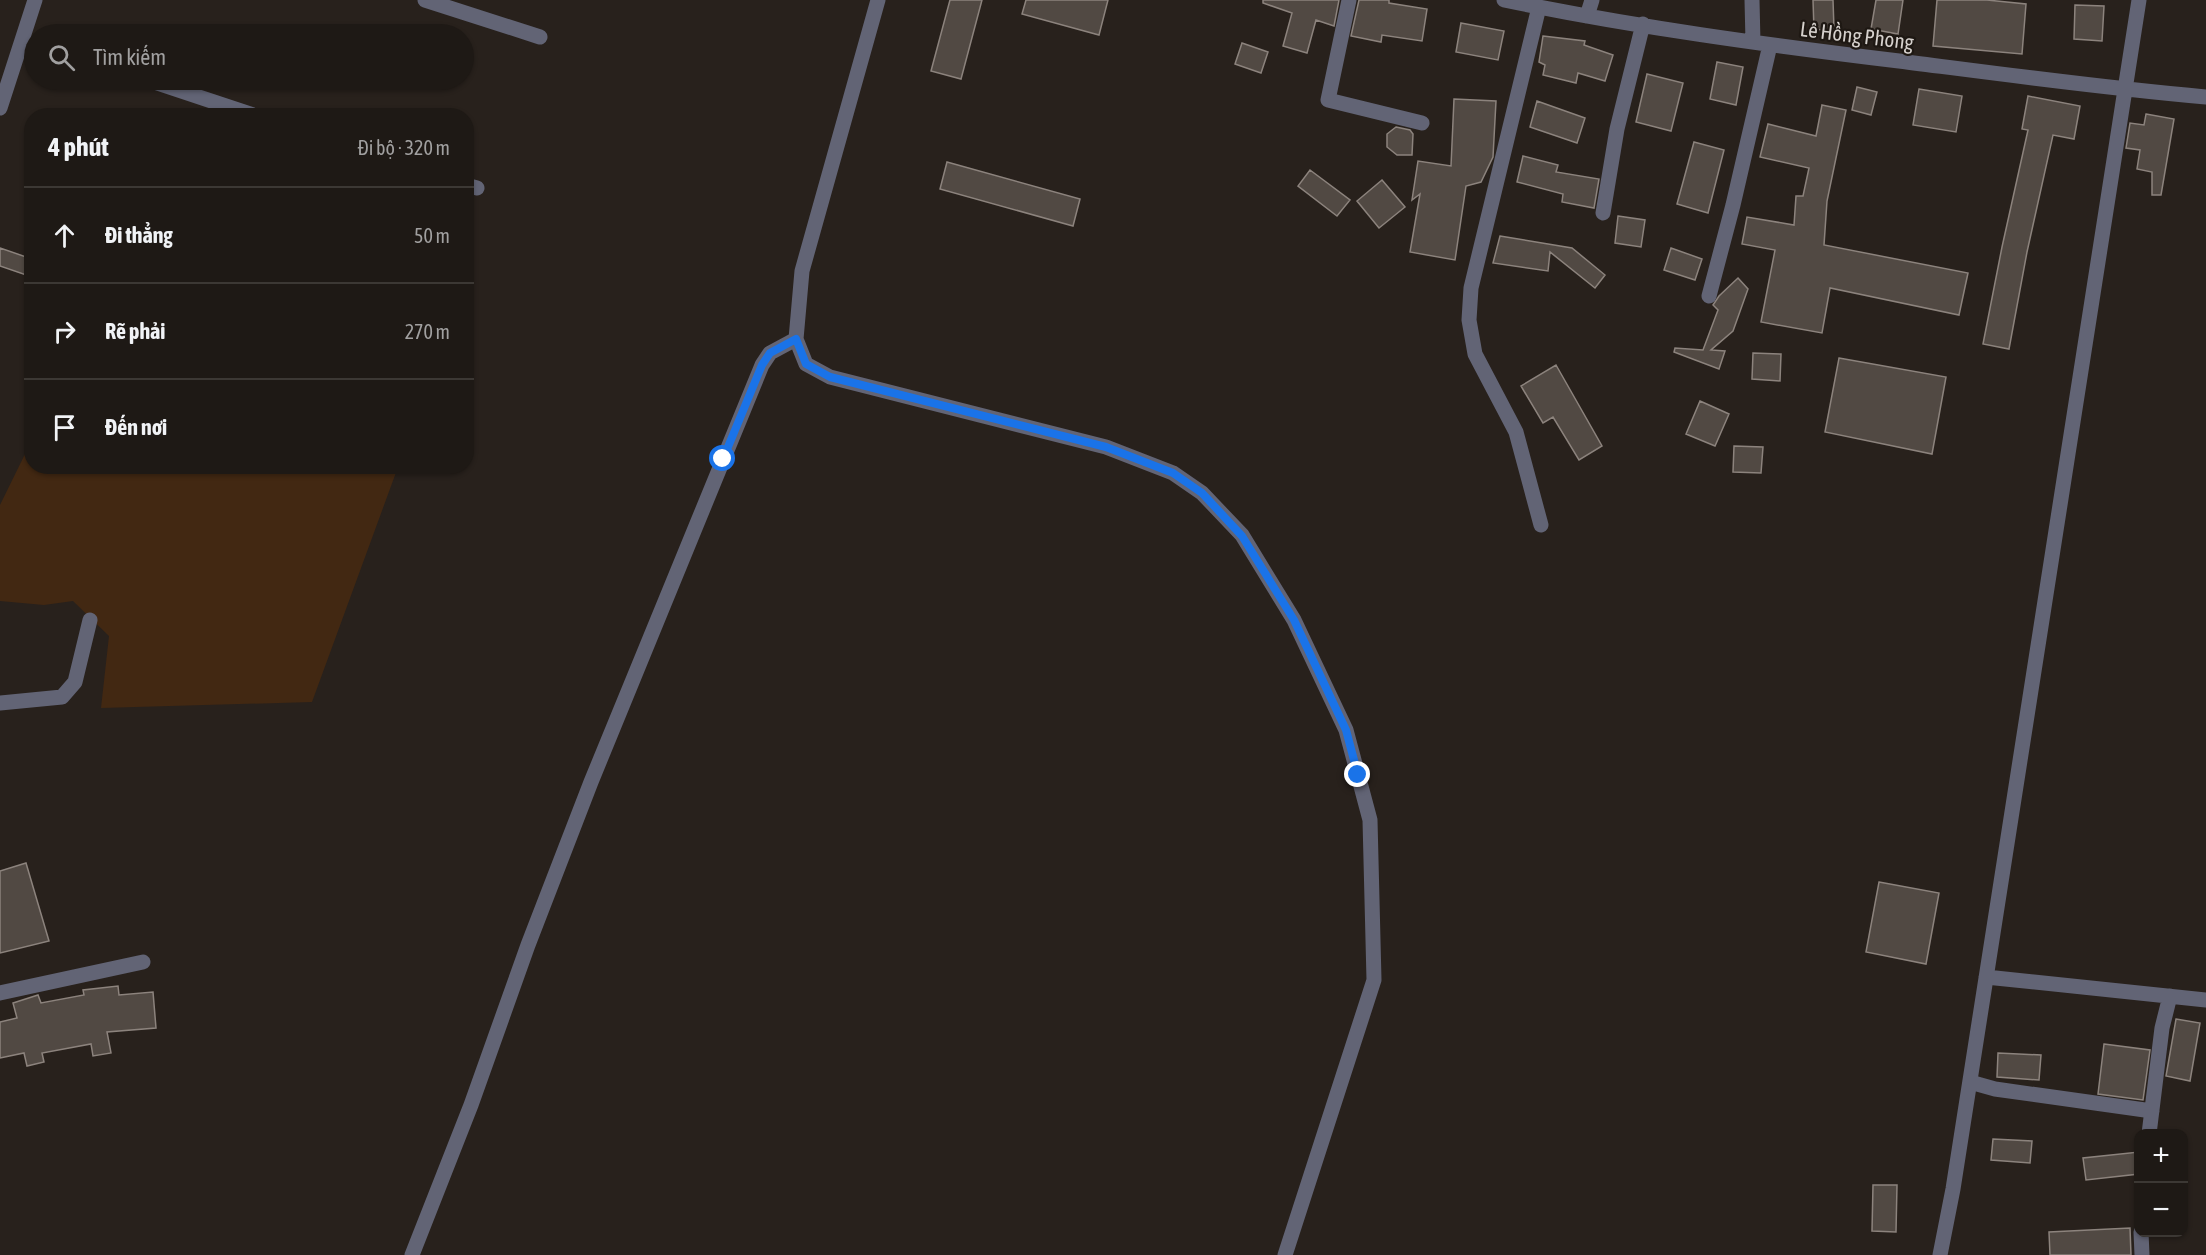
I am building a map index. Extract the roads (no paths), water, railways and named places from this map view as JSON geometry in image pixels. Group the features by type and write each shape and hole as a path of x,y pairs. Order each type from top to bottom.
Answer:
{"street":[{"path":"31,24 35,0"},
{"path":"425,0 540,37"},
{"path":"878,0 802,272 796,339 806,364 830,377 1106,447 1173,473 1202,493 1242,536 1294,620 1346,730 1370,820 1374,980 1285,1255"},
{"path":"1349,0 1328,100 1422,123"},
{"name":"Lê Hồng Phong","path":"1504,0 1587,16 1770,45 2125,90 2206,97"},
{"path":"1587,16 1592,0"},
{"path":"1752,0 1753,42"},
{"path":"1940,1255 1970,1082 2139,0"},
{"path":"1539,7 1470,288 1469,320 1475,354 1516,432 1541,525"},
{"path":"1603,213 1617,129 1643,24"},
{"path":"1709,296 1733,205 1770,45"},
{"path":"0,108 24,52"},
{"path":"178,90 232,108"},
{"path":"412,1255 471,1105 528,945 591,782 762,365 770,353 796,339"},
{"path":"0,704 62,697 75,682 90,620"},
{"path":"0,993 143,962"},
{"path":"1986,977 2206,1000"},
{"path":"2150,1129 2162,1028 2170,996"},
{"path":"1970,1082 1995,1089 2152,1111"},
{"path":"2141,1237 2142,1255"}]}
